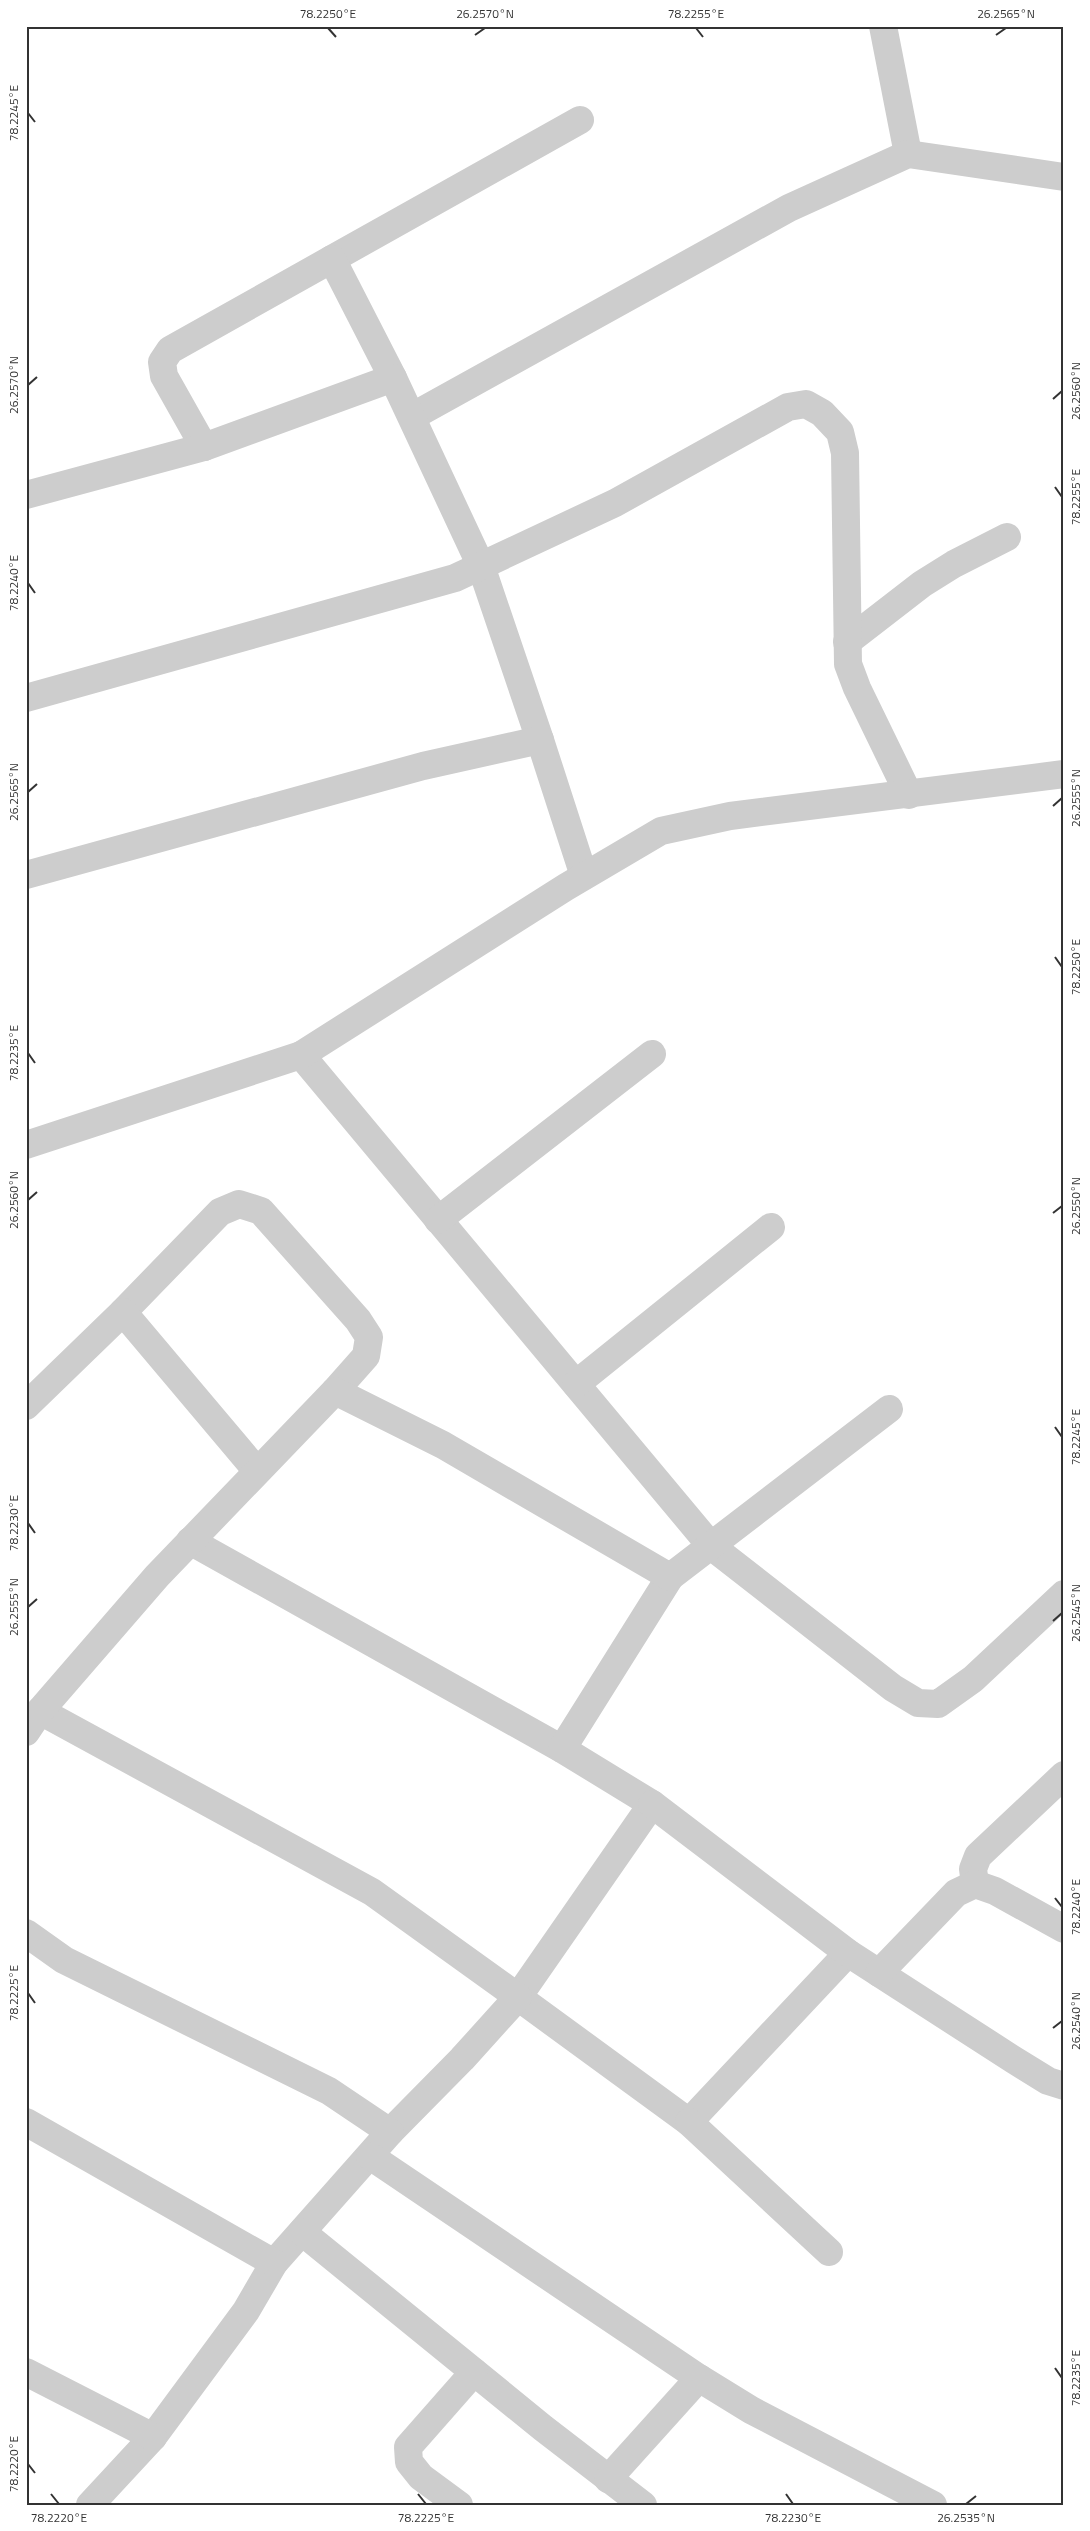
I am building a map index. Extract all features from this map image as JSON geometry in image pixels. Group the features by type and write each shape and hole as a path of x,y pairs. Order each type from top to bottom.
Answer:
{"street":[{"path":"883,26 908,154"},
{"path":"204,447 164,376 162,362 170,350 580,120"},
{"path":"412,416 789,208 908,154 1064,177"},
{"path":"332,259 412,416 481,566 584,876"},
{"path":"26,495 204,447 393,378"},
{"path":"26,698 455,578 616,503 788,407 806,404 822,413 840,432 845,452 848,664 857,688 909,795"},
{"path":"847,642 922,584 954,564 1007,537"},
{"path":"26,876 413,769 540,740"},
{"path":"26,1146 301,1056 584,876 661,831 730,816 1064,774"},
{"path":"438,1220 652,1054"},
{"path":"301,1056 711,1546 893,1688 918,1703 938,1704 954,1694 1064,1594"},
{"path":"26,1406 123,1312 220,1212 239,1204 261,1211 358,1320 369,1337 366,1356 335,1392 256,1471 190,1542 33,1722 372,1892 689,2122 829,2252"},
{"path":"576,1384 771,1227"},
{"path":"123,1312 256,1471"},
{"path":"335,1392 443,1445 670,1576"},
{"path":"562,1749 670,1576 889,1408"},
{"path":"190,1542 562,1749 652,1804 848,1953 1048,2081 1064,2086"},
{"path":"975,1884 973,1869 978,1856 1064,1776"},
{"path":"90,2505 152,2437 246,2311 274,2264 390,2132 462,2059 518,1997 652,1804"},
{"path":"879,1973 956,1893 975,1884 995,1891 1064,1929"},
{"path":"26,1933 64,1960 329,2091 390,2132"},
{"path":"689,2122 848,1953"},
{"path":"26,2122 274,2264"},
{"path":"370,2156 699,2378 751,2410 933,2505"},
{"path":"302,2232 608,2479 644,2505"},
{"path":"26,2372 152,2437"},
{"path":"459,2505 421,2477 409,2462 408,2447 474,2372"},
{"path":"608,2479 699,2378"}]}
